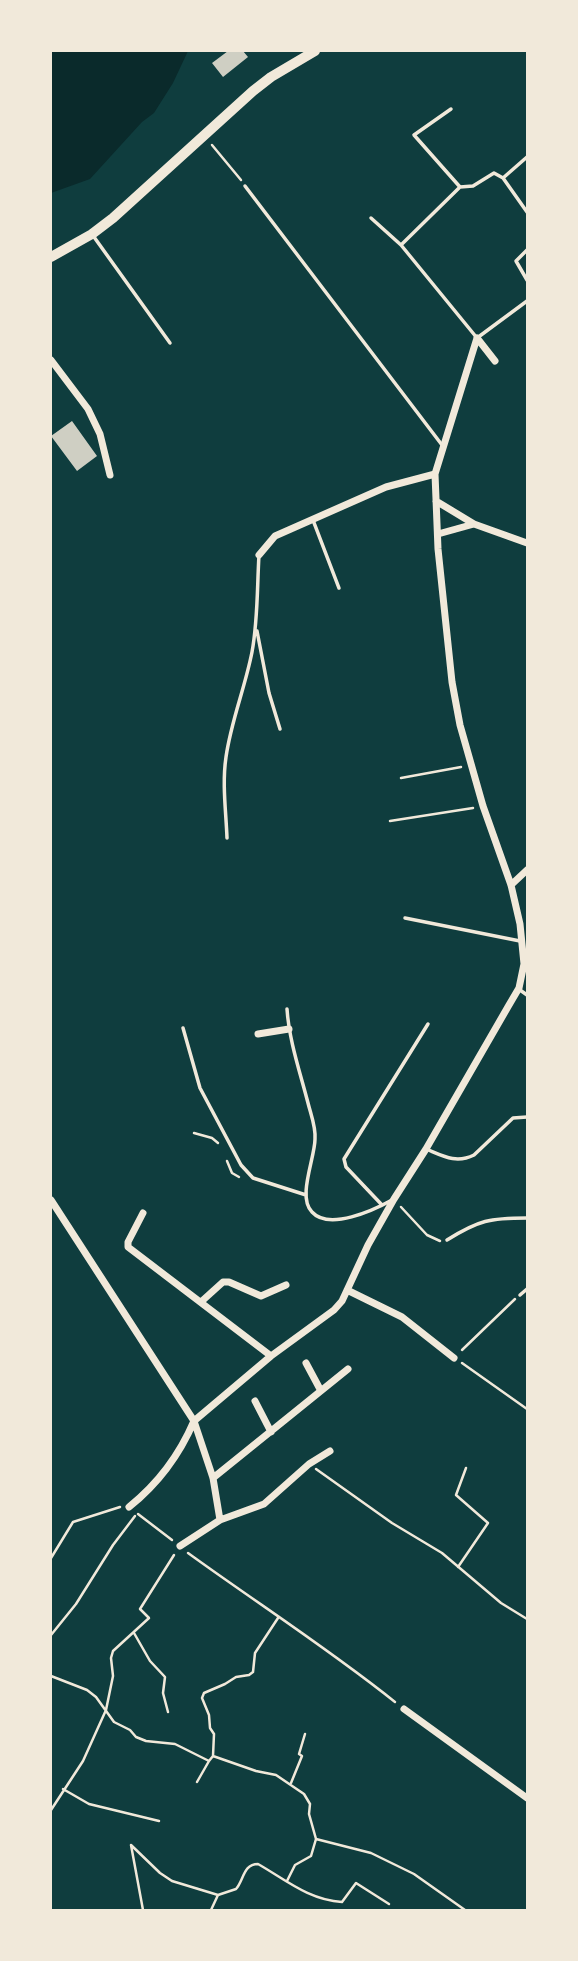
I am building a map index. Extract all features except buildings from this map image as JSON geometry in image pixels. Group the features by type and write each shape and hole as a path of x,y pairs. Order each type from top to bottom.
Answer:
{"main road":[{"path":"51,257 92,234 262,84 315,51"}],"street":[{"path":"129,1507 148,1491 173,1462 194,1421 271,1356 334,1310 394,1199 519,988 524,964 523,941 511,885 471,766 452,682 438,534 435,474 477,338"},
{"path":"477,338 495,361"},
{"path":"51,360 89,409 100,434 110,475"},
{"path":"259,555 275,537 386,487 435,474"},
{"path":"436,501 474,524 527,543"},
{"path":"438,534 474,524"},
{"path":"511,885 527,870"},
{"path":"258,1034 289,1029"},
{"path":"51,1199 194,1421 213,1478 220,1520"},
{"path":"143,1213 128,1247 271,1356"},
{"path":"202,1301 223,1282 261,1296 286,1285"},
{"path":"347,1290 402,1317 454,1357"},
{"path":"306,1363 321,1391"},
{"path":"213,1478 348,1369"},
{"path":"255,1401 271,1432"},
{"path":"180,1546 220,1520 243,1514 264,1504 309,1464 330,1451"},
{"path":"404,1709 527,1798"}],"lane":[{"path":"451,109 414,135 460,187"},
{"path":"503,178 527,157"},
{"path":"401,245 460,187 473,186 494,173 503,178 527,212"},
{"path":"245,186 442,445"},
{"path":"371,218 401,245 477,338 527,301"},
{"path":"92,234 170,343"},
{"path":"527,250 516,261 527,280"},
{"path":"313,520 339,588"},
{"path":"227,838 224,777 226,759 256,626 259,555"},
{"path":"256,626 269,693 280,729"},
{"path":"405,918 523,941"},
{"path":"519,988 527,995"},
{"path":"287,1009 289,1029 315,1132 306,1195 308,1207 313,1214 326,1220 359,1215 394,1199"},
{"path":"382,1205 346,1167 344,1159 428,1024"},
{"path":"183,1028 208,1107 241,1165 253,1178 306,1195"},
{"path":"426,1149 450,1159 466,1159 474,1155 513,1118 527,1117"},
{"path":"447,1240 472,1224 527,1218"},
{"path":"520,1295 527,1289"}],"path":[{"path":"204,137 245,186"},
{"path":"401,778 471,766"},
{"path":"390,821 483,807"},
{"path":"194,1133 212,1138 222,1147"},
{"path":"227,1159 232,1173 238,1177 253,1178"},
{"path":"394,1199 427,1235 441,1241 447,1240"},
{"path":"520,1295 454,1357 527,1409"},
{"path":"309,1464 392,1523 442,1553 501,1603 527,1619"},
{"path":"458,1567 488,1523 456,1495 466,1468"},
{"path":"51,1558 73,1522 129,1507"},
{"path":"51,1635 76,1604 113,1545 137,1514 278,1617 343,1660 404,1709"},
{"path":"51,1810 92,1746 106,1710 113,1676 113,1651 149,1618 140,1609 180,1546"},
{"path":"197,1782 213,1756 214,1734 202,1698 204,1693 236,1677 253,1672 255,1653 278,1617"},
{"path":"134,1633 150,1661 165,1677 163,1693 168,1712"},
{"path":"51,1676 87,1690 96,1697 114,1722 130,1730 136,1737 146,1741 175,1744 209,1761"},
{"path":"291,1783 302,1756 299,1754 305,1734"},
{"path":"213,1756 256,1771 276,1774 304,1794 310,1804 309,1814 316,1839 311,1856 295,1865 287,1881"},
{"path":"63,1788 89,1804 159,1821"},
{"path":"316,1839 372,1853 414,1874 465,1910"},
{"path":"144,1910 131,1846 172,1881 218,1895 236,1889 247,1866 258,1864 287,1881 292,1887 313,1897 342,1902 356,1883 389,1904"},
{"path":"211,1910 218,1895"}],"water":[{"path":"51,51 188,51 173,83 154,113 142,122 90,179 51,193"}]}
